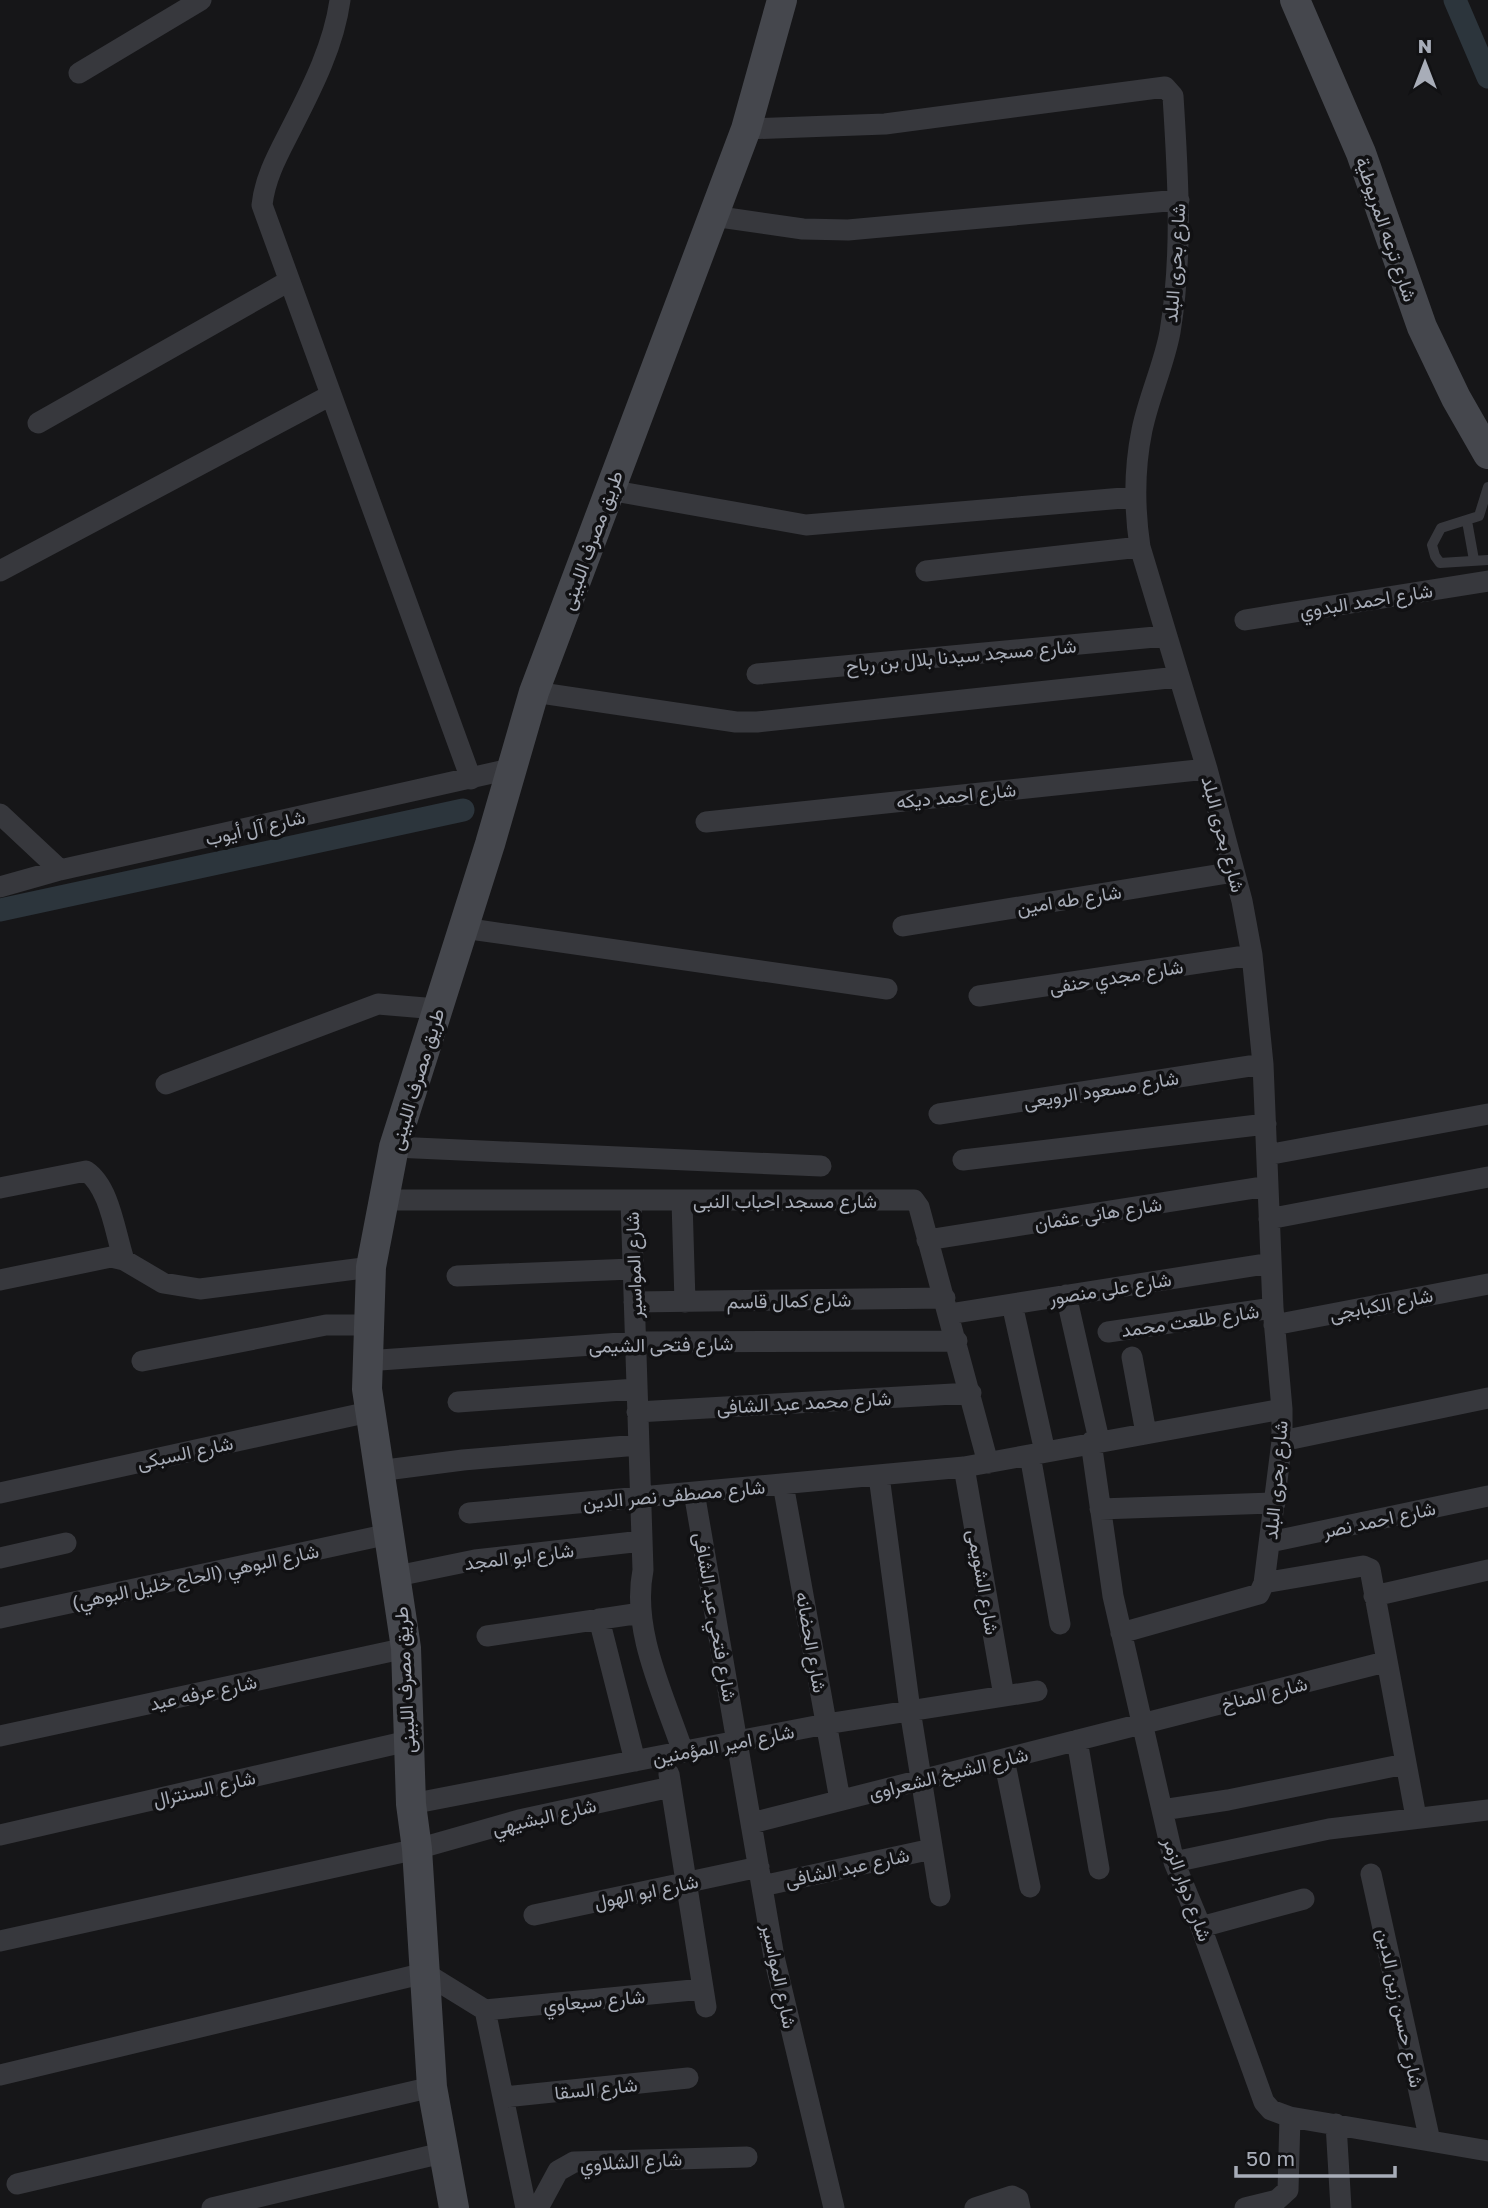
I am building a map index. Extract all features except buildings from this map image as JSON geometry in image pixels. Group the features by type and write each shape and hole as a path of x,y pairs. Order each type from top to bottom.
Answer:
{"street":[{"path":"79,72 201,0"},
{"path":"340,0 337,24 307,98 265,183 264,216 471,779"},
{"name":"طريق مصرف اللبينى","path":"454,2208 432,2087 418,1849 411,1804 406,1648 397,1576 369,1412 366,1361 371,1267 394,1147 534,692 746,129 782,0"},
{"name":"شارع ترعه المريوطية","path":"1295,0 1361,153 1422,327 1456,398 1488,454"},
{"name":"شارع بحرى البلد","path":"746,129 885,124 1165,87 1173,96 1179,200 1171,323 1142,428 1135,497 1140,547 1207,769 1252,955 1263,1064 1273,1316 1282,1409 1282,1441 1264,1583"},
{"path":"713,216 803,229 848,230 1179,200"},
{"path":"38,424 289,281"},
{"path":"0,571 331,395"},
{"path":"609,490 806,525 1135,497"},
{"path":"926,570 1140,547"},
{"name":"شارع احمد البدوي","path":"1245,620 1488,581"},
{"name":"شارع مسجد سيدنا بلال بن رباح","path":"757,674 1166,636"},
{"path":"534,692 736,722 757,722 1178,677"},
{"name":"شارع آل أيوب","path":"0,887 60,870 510,769"},
{"name":"شارع احمد ديكه","path":"706,822 1207,769"},
{"path":"0,814 60,870"},
{"name":"شارع طه امين","path":"903,926 1234,872"},
{"path":"463,928 887,989"},
{"name":"شارع مجدي حنفى","path":"979,996 1252,955"},
{"path":"166,1084 378,1004 437,1009"},
{"name":"شارع مسعود الرويعى","path":"939,1114 1263,1064"},
{"path":"1267,1155 1488,1114"},
{"path":"963,1160 1266,1124"},
{"path":"394,1147 821,1166"},
{"path":"0,1188 86,1171 94,1177 106,1202 124,1260"},
{"path":"1269,1219 1488,1177"},
{"name":"شارع هانى عثمان","path":"927,1240 1268,1186"},
{"name":"شارع مسجد احباب النبى","path":"382,1200 914,1200 957,1341 988,1463"},
{"name":"شارع المواسير","path":"631,1201 642,1541 641,1613 675,1753 671,1787 704,1998"},
{"path":"682,1201 685,1302"},
{"path":"0,1280 111,1257 124,1260 163,1283 200,1289 371,1267"},
{"name":"شارع على منصور","path":"947,1306 1012,1304 1271,1263"},
{"path":"457,1276 632,1269"},
{"name":"شارع الكبابجى","path":"1273,1316 1488,1284"},
{"name":"شارع دوار الزمر","path":"1066,1295 1095,1441 1107,1569 1144,1724 1161,1810 1174,1862 1201,1927 1264,2102 1271,2110 1290,2117 1488,2151"},
{"name":"شارع كمال قاسم","path":"634,1302 947,1306"},
{"path":"1012,1304 1038,1453 1060,1624"},
{"name":"شارع طلعت محمد","path":"1108,1332 1273,1316"},
{"path":"142,1361 326,1325 367,1325"},
{"name":"شارع فتحى الشيمى","path":"366,1361 635,1342 957,1341"},
{"path":"1132,1357 1146,1433"},
{"path":"458,1402 636,1389"},
{"name":"شارع محمد عبد الشافى","path":"637,1412 971,1393"},
{"path":"1282,1441 1488,1398"},
{"name":"شارع مصطفى نصر الدين","path":"469,1513 964,1467 1282,1409"},
{"name":"شارع السبكى","path":"0,1493 369,1412"},
{"path":"378,1471 463,1460 638,1445"},
{"name":"شارع الشويمى","path":"964,1467 1004,1696"},
{"path":"879,1476 940,1896"},
{"name":"شارع الحضانه","path":"783,1484 840,1800"},
{"name":"شارع فتحي عبد الشافى","path":"694,1492 739,1741"},
{"name":"شارع احمد نصر","path":"1270,1542 1488,1496"},
{"path":"1100,1509 1275,1503"},
{"name":"شارع البوهي (الحاج خليل البوهي)","path":"0,1618 389,1534"},
{"name":"شارع ابو المجد","path":"397,1576 475,1560 642,1541"},
{"path":"0,1558 66,1544"},
{"path":"1121,1633 1253,1598 1264,1583 1366,1566 1370,1569 1385,1662 1416,1817"},
{"path":"1374,1595 1488,1570"},
{"path":"487,1636 641,1613"},
{"path":"599,1619 635,1761"},
{"name":"شارع عرفه عيد","path":"0,1736 406,1648"},
{"name":"شارع المناخ","path":"1144,1724 1385,1662"},
{"name":"شارع امير المؤمنين","path":"411,1804 826,1724 1037,1691"},
{"name":"شارع الشيخ الشعراوى","path":"752,1823 1144,1724"},
{"path":"1077,1740 1099,1869"},
{"name":"شارع السنترال","path":"0,1835 408,1741"},
{"name":"شارع المواسير","path":"739,1741 760,1876 782,1990 834,2208"},
{"path":"1004,1759 1030,1887"},
{"path":"1161,1810 1228,1800 1405,1764"},
{"name":"شارع البشيهي","path":"0,1941 418,1849 519,1820 671,1787"},
{"path":"1174,1862 1329,1829 1488,1810"},
{"name":"شارع عبد الشافى","path":"760,1876 932,1849"},
{"name":"شارع حسن زين الدين","path":"1371,1874 1430,2141"},
{"name":"شارع ابو الهول","path":"534,1916 686,1883 760,1876"},
{"path":"1201,1927 1304,1899"},
{"path":"0,2075 425,1973 485,2010 526,2208"},
{"name":"شارع سبعاوي","path":"485,2010 704,1998"},
{"name":"شارع السقا","path":"504,2098 688,2078"},
{"path":"17,2184 432,2087"},
{"path":"1245,2208 1277,2200 1288,2190 1290,2117"},
{"path":"1336,2124 1341,2208"},
{"path":"212,2208 442,2153"},
{"name":"شارع الشلاوي","path":"538,2208 558,2171 574,2162 747,2157"},
{"path":"975,2208 1014,2203"}],"lane":[{"path":"1488,487 1479,516 1441,528 1432,545 1440,563 1488,560"},
{"path":"1467,521 1475,560"}],"waterway":[{"path":"1455,0 1488,77"},
{"path":"0,910 463,810"}]}
